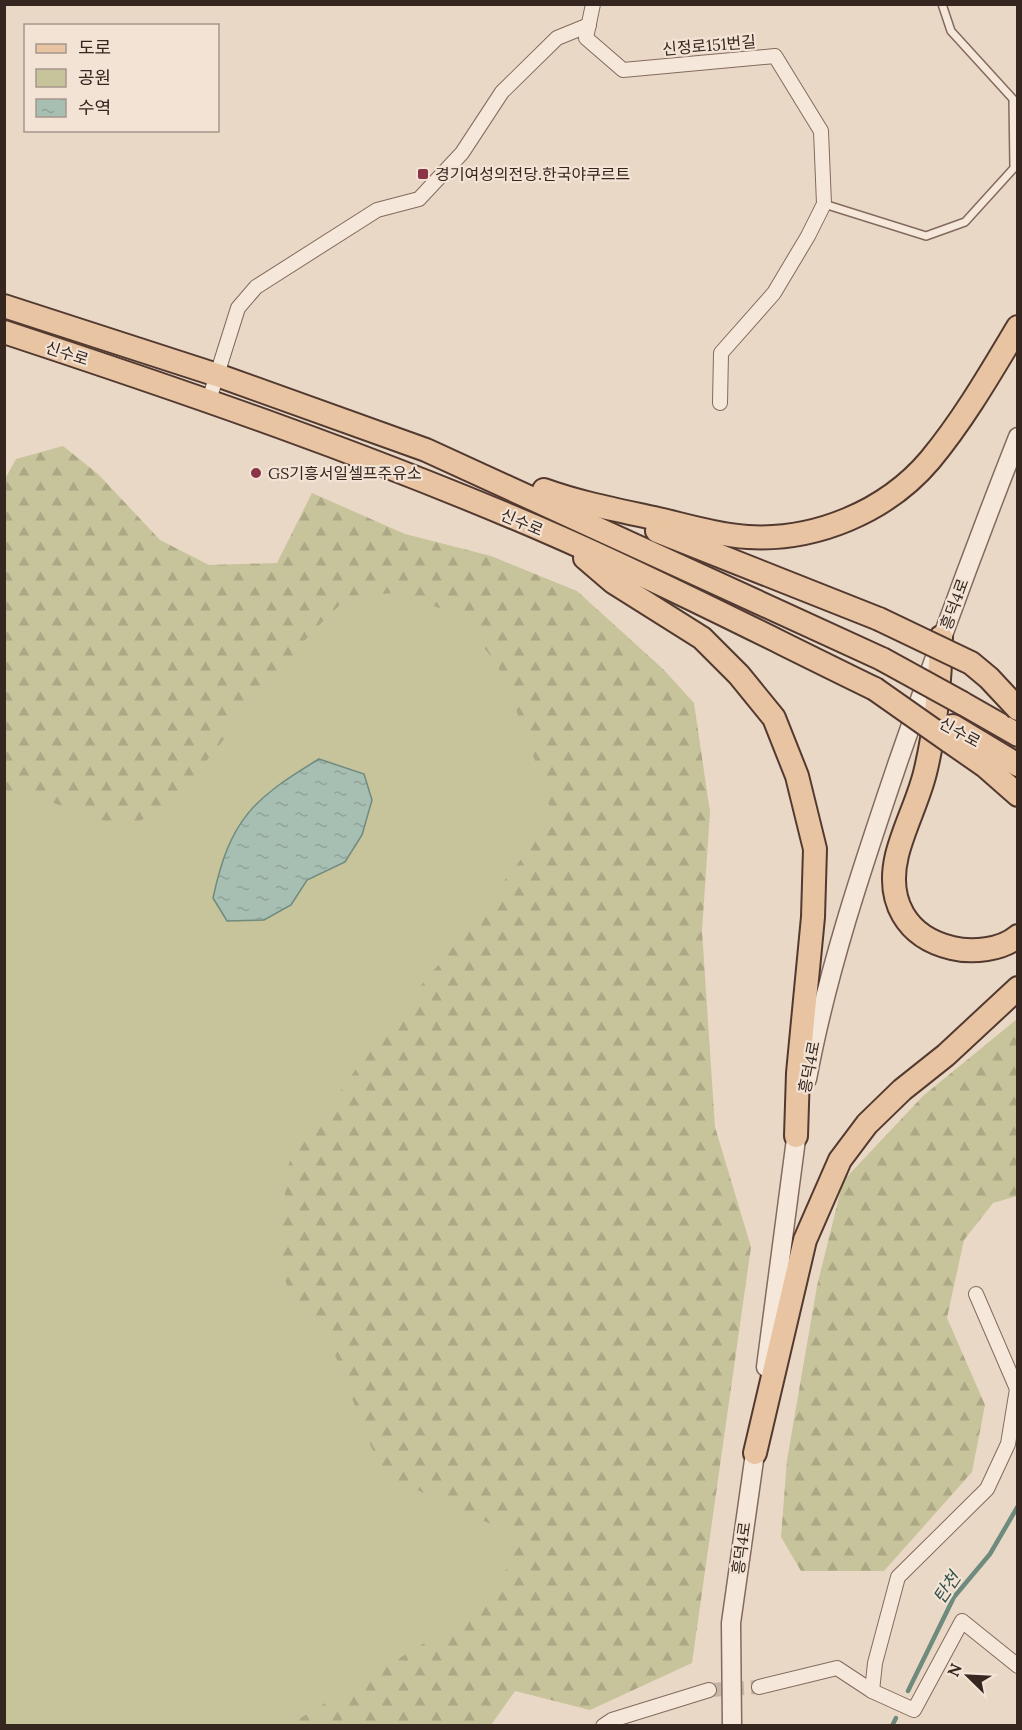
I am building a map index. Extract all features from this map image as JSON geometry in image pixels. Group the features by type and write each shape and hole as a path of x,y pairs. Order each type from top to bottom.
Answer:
{"main road":[{"name":"신수로","path":"4,306 217,375 426,450 882,659 1017,735"},
{"path":"573,500 702,529 749,537 811,532 837,525 890,495 929,460 983,385 1017,327"},
{"name":"신수로","path":"4,332 209,400 409,474 561,538 875,689 951,734 1017,765"},
{"path":"426,450 573,500 739,561 879,619 971,663 1007,695 1017,709"},
{"path":"561,538 613,582 702,638 739,675 774,718 797,776 815,849 813,917 798,1073 796,1136"},
{"path":"941,638 940,696 925,774 897,856 895,885 899,902 904,918 921,937 943,946 964,951 992,948 1017,936"},
{"path":"951,734 1017,795"},
{"path":"755,1454 783,1344 804,1240 840,1160 867,1124 1017,988"}],"street":[{"path":"209,400 237,308 256,287 377,210 419,199 462,153 502,92 557,38 589,25 593,4"},
{"name":"신정로151번길","path":"589,25 586,38 623,70 775,56 821,131 824,204 774,293 721,353 720,403"},
{"name":"흥덕4로","path":"732,1725 731,1623 796,1136 817,1025 880,815 941,638 1017,437"},
{"path":"872,1691 875,1663 898,1577 987,1489 1008,1444 1017,1389 976,1294"},
{"path":"759,1687 837,1668 872,1691 914,1710 962,1621 1017,1666"},
{"path":"603,1725 612,1720 709,1690"}],"lane":[{"path":"824,204 926,236 965,222 1016,169 1012,99 951,31 942,4"}],"green space":[{"path":"63,446 98,474 160,540 209,565 277,563 312,493 405,534 491,556 577,591 663,669 694,703 710,812 702,931 715,1127 751,1247 692,1663 590,1710 515,1691 491,1725 289,1725 459,1622 511,1564 510,1533 387,1476 372,1449 326,1332 294,1305 277,1257 289,1163 386,1027 450,951 553,818 528,739 496,662 454,613 396,593 349,596 311,633 180,793 136,824 97,820 34,795 5,802 5,479 16,459"},
{"path":"389,555 555,682 550,1536 366,1725 5,1725 5,754"},
{"path":"1017,1019 1017,1196 993,1203 964,1240 947,1318 985,1405 972,1472 884,1571 801,1571 781,1537 787,1460 817,1286 843,1181 923,1096"}],"water":[{"path":"319,759 364,774 372,800 362,835 345,862 307,880 291,905 264,920 227,921 213,898 227,849 237,830 248,814 277,786"}],"waterway":[{"name":"탄천","path":"908,1691 954,1597 990,1554 1018,1506"},
{"name":"탄천","path":"892,1726 896,1718"}],"tunnel":[{"path":"709,1690 759,1687"}],"place":[{"name":"경기여성의전당.한국야쿠르트","path":"423,174"},
{"name":"GS기흥서일셀프주유소","path":"256,473"}]}
